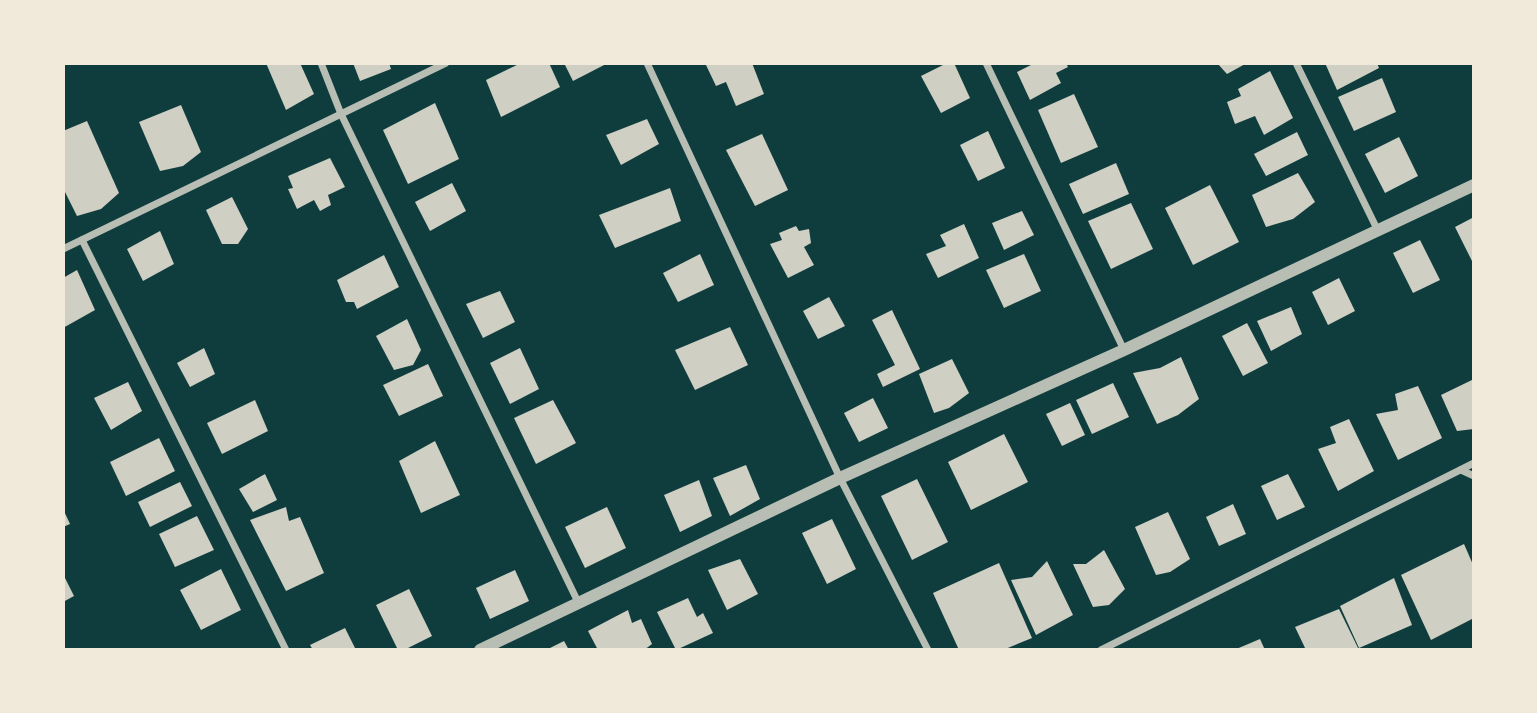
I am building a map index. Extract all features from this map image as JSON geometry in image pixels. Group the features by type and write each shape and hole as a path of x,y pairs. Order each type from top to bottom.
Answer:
{"street":[{"path":"321,63 341,114 579,604"},
{"path":"63,249 446,63"},
{"path":"646,63 840,478 928,650"},
{"path":"986,63 1124,350"},
{"path":"1296,63 1378,231"},
{"path":"480,650 840,478 1124,350 1474,185"},
{"path":"82,240 286,650"},
{"path":"1101,650 1474,463"},
{"path":"1461,470 1474,477"}],"building":[{"path":"266,63 300,63 314,94 286,110"},
{"path":"353,63 389,63 391,69 360,81"},
{"path":"521,63 549,63 560,87 501,117 486,80"},
{"path":"564,63 608,63 573,81"},
{"path":"752,63 764,94 736,106 726,82 716,86 706,65"},
{"path":"947,63 954,63 970,98 941,113 921,76"},
{"path":"1035,63 1066,63 1068,67 1056,73 1061,83 1030,100 1017,72"},
{"path":"1217,63 1247,63 1227,74"},
{"path":"1325,63 1377,63 1379,68 1337,90"},
{"path":"1270,71 1293,118 1264,135 1255,116 1235,124 1227,102 1241,96 1238,89"},
{"path":"1382,78 1396,112 1354,131 1338,97"},
{"path":"1074,94 1098,147 1061,163 1038,110"},
{"path":"435,103 459,159 408,184 383,130"},
{"path":"181,105 201,152 183,166 160,171 139,122"},
{"path":"647,119 659,144 621,165 606,135"},
{"path":"87,121 119,193 101,209 77,216 63,188 63,131"},
{"path":"988,131 1005,168 978,181 960,145"},
{"path":"1297,132 1308,155 1266,176 1254,154"},
{"path":"762,134 788,190 755,206 726,150"},
{"path":"1399,137 1418,176 1385,193 1365,154"},
{"path":"330,158 345,187 328,195 331,205 320,211 314,200 297,209 288,189 293,188 288,176"},
{"path":"1116,163 1129,194 1083,214 1069,184"},
{"path":"1298,173 1315,202 1293,219 1266,227 1252,195"},
{"path":"452,183 466,211 430,231 415,202"},
{"path":"1210,185 1239,242 1193,265 1165,208"},
{"path":"670,188 681,221 615,248 599,215"},
{"path":"232,197 248,229 238,244 222,244 206,210"},
{"path":"1131,203 1153,249 1111,269 1088,221"},
{"path":"1022,211 1034,235 1004,250 992,223"},
{"path":"1474,217 1474,265 1455,227"},
{"path":"964,224 979,258 938,278 926,254 946,246 940,235"},
{"path":"796,226 799,231 809,229 811,243 804,247 814,265 788,278 770,244 782,240 779,233"},
{"path":"160,231 174,264 143,281 127,249"},
{"path":"1420,240 1440,280 1413,293 1393,253"},
{"path":"700,254 714,285 678,302 663,273"},
{"path":"1024,254 1041,291 1004,308 986,270"},
{"path":"384,255 399,287 357,309 354,302 346,302 337,280"},
{"path":"77,270 95,310 63,328 63,278"},
{"path":"1339,278 1355,311 1328,325 1312,292"},
{"path":"500,291 515,322 483,338 466,304"},
{"path":"829,297 845,326 818,339 803,311"},
{"path":"1291,307 1302,334 1271,351 1257,321"},
{"path":"892,310 920,369 883,387 877,374 895,365 872,320"},
{"path":"407,319 421,350 413,365 394,370 376,336"},
{"path":"1247,323 1268,363 1243,376 1222,336"},
{"path":"730,327 748,365 695,390 675,350"},
{"path":"204,348 215,374 190,387 177,363"},
{"path":"520,348 539,389 510,404 490,363"},
{"path":"1181,357 1199,399 1178,415 1157,424 1133,373 1160,368"},
{"path":"952,359 969,393 949,408 934,413 919,374"},
{"path":"428,364 443,396 399,416 383,385"},
{"path":"1474,379 1474,429 1457,431 1441,395"},
{"path":"128,382 142,411 111,430 94,398"},
{"path":"1113,383 1129,417 1092,434 1076,400"},
{"path":"1418,386 1442,438 1398,460 1376,414 1398,410 1395,394"},
{"path":"873,398 888,428 859,442 844,413"},
{"path":"255,400 268,431 222,454 207,423"},
{"path":"553,400 576,443 536,464 514,418"},
{"path":"1070,403 1085,435 1062,446 1046,414"},
{"path":"1349,419 1374,471 1338,491 1318,449 1336,443 1330,427"},
{"path":"1004,434 1028,482 971,510 948,462"},
{"path":"159,438 175,471 126,496 110,462"},
{"path":"435,441 460,495 421,513 399,461"},
{"path":"746,465 760,499 730,516 713,478"},
{"path":"265,474 277,500 253,512 239,489"},
{"path":"1288,474 1305,507 1277,520 1261,486"},
{"path":"917,479 948,542 912,560 881,496"},
{"path":"699,480 712,516 680,532 664,495"},
{"path":"180,482 192,506 150,527 138,502"},
{"path":"1233,504 1246,534 1219,546 1206,517"},
{"path":"286,507 289,521 300,517 324,573 286,591 250,520"},
{"path":"607,507 626,548 585,568 565,527"},
{"path":"63,509 70,524 63,527"},
{"path":"1168,512 1190,559 1170,572 1156,575 1135,527"},
{"path":"197,516 214,550 175,567 159,534"},
{"path":"832,519 856,569 827,584 802,533"},
{"path":"1464,544 1474,567 1474,618 1431,640 1401,575"},
{"path":"1104,550 1125,589 1109,605 1093,607 1073,564 1086,564"},
{"path":"740,559 758,594 727,610 708,570"},
{"path":"1047,561 1073,615 1036,635 1011,580 1032,577"},
{"path":"999,563 1032,638 1003,650 959,650 933,593"},
{"path":"221,569 241,610 201,630 180,590"},
{"path":"515,570 529,601 490,619 476,588"},
{"path":"63,574 74,596 63,602"},
{"path":"1394,578 1412,625 1359,648 1340,606"},
{"path":"409,589 432,636 404,650 398,650 376,605"},
{"path":"688,598 697,617 703,613 713,633 676,650 657,612"},
{"path":"1339,609 1359,650 1306,650 1295,627"},
{"path":"628,610 632,623 641,619 652,644 644,650 598,650 588,631"},
{"path":"345,628 356,650 313,650 310,645"},
{"path":"1260,639 1265,650 1234,650"},
{"path":"564,641 569,650 546,650"}]}
